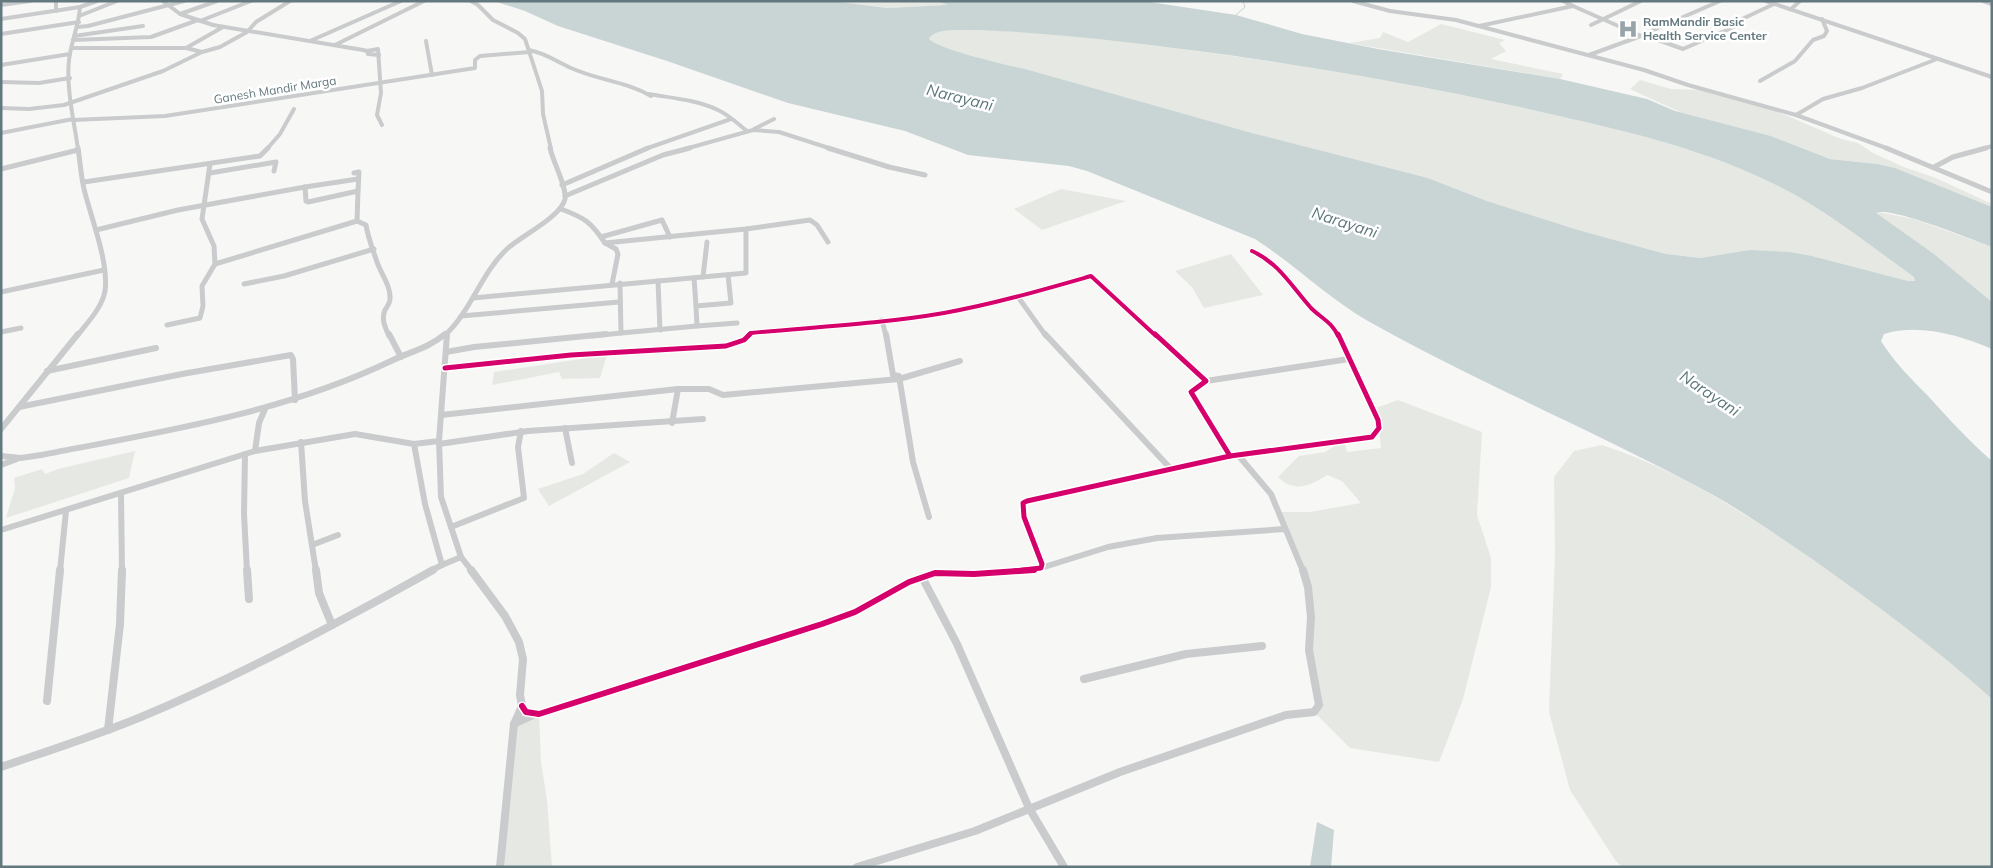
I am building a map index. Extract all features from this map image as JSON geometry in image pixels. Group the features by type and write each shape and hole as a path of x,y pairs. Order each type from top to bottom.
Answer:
{"street":[{"path":"1,5 30,1"},
{"path":"56,1 56,11"},
{"path":"1,19 80,7 96,1"},
{"path":"1,34 78,21 117,1"},
{"path":"163,1 180,14 223,27 367,51 378,49 380,84 378,115 382,125"},
{"path":"78,21 88,26 184,1"},
{"path":"180,14 216,1"},
{"path":"74,38 151,37 251,1"},
{"path":"1,108 39,108 71,103 163,71 202,52 220,47 247,32 256,22 290,1"},
{"path":"310,41 401,1"},
{"path":"334,46 424,1"},
{"path":"1,465 21,458 182,428 265,409 357,377 429,344 446,334 461,316 487,274 510,244 561,209 565,201 562,185 554,165 547,122 543,114 542,95 525,39 503,25 494,22 480,6 471,1"},
{"path":"1353,1 1367,6 1406,13 1449,18 1587,55 1796,115 1934,167 1992,192"},
{"path":"1367,6 1375,1"},
{"path":"1563,1 1641,36 1647,36 1683,49 1736,26 1742,23 1740,20 1774,4"},
{"path":"1591,25 1641,1"},
{"path":"1587,55 1641,36 1720,1"},
{"path":"1766,1 1992,77"},
{"path":"1791,9 1800,1"},
{"path":"1983,1 1992,4"},
{"path":"1478,26 1502,19 1542,14 1573,6"},
{"path":"1,429 92,317 101,302 105,290 104,270 96,230 84,189 71,103 69,60 80,7"},
{"path":"1760,80 1795,61 1813,40 1824,36 1827,31 1822,19"},
{"path":"74,38 143,26"},
{"path":"186,48 223,27"},
{"path":"426,41 432,75"},
{"path":"1,65 71,51 186,48 202,52"},
{"path":"529,51 544,53 572,69 635,87 650,95 682,99 710,107 720,111 750,130 780,132 889,167 925,174"},
{"name":"Ganesh Mandir Marga","path":"1,132 73,119 165,116 380,84 475,68 475,60 480,56 529,51"},
{"path":"1796,115 1824,99 1862,88 1936,59"},
{"path":"1,82 39,82 70,78"},
{"path":"84,182 210,164 264,154 280,134 294,109"},
{"path":"562,185 649,147 731,119"},
{"path":"565,196 663,155 750,130 774,119"},
{"path":"1934,167 1953,157 1992,146"},
{"path":"1,170 78,150"},
{"path":"210,173 276,162 274,171"},
{"path":"167,325 200,318 203,306 202,286 215,264 214,246 202,219 210,164"},
{"path":"354,173 360,172 358,179 358,204 355,212 357,220 366,226 369,242 374,249 377,263 387,284 390,300 383,315 384,326 401,356"},
{"path":"96,230 203,205 358,179"},
{"path":"305,188 306,201 308,202 358,191"},
{"path":"561,209 588,221 605,243 614,247 618,254 612,284"},
{"path":"215,264 357,220"},
{"path":"601,237 662,220 670,237"},
{"path":"605,243 746,229 810,220 817,225 828,242"},
{"path":"473,298 746,273 746,229"},
{"path":"703,277 707,242"},
{"path":"244,284 284,276 374,249"},
{"path":"1041,568 1042,564 1024,516 1023,503 1234,455 1372,437 1379,428 1378,420 1334,327 1326,318 1314,310 1265,257 1252,251"},
{"path":"1,292 104,270"},
{"path":"696,306 731,303 728,275"},
{"path":"445,368 571,356 726,346 744,340 751,333 943,313 1018,296 1091,276 1206,381"},
{"path":"694,278 697,326"},
{"path":"658,281 660,330"},
{"path":"620,284 621,333"},
{"path":"1018,296 1052,344 1171,469"},
{"path":"461,316 619,302"},
{"path":"882,320 893,375 899,376 900,379 912,462 929,517"},
{"path":"429,344 446,349 737,323"},
{"path":"1,332 21,328"},
{"path":"446,334 439,442 441,497 461,557 482,582 515,633 523,660 520,695 522,706 526,712 532,715"},
{"path":"47,371 156,348"},
{"path":"19,408 182,374 291,355 294,359 295,400"},
{"path":"857,867 975,831 1120,772 1286,715 1314,712 1319,705 1309,650 1311,617 1308,587 1298,556 1276,512 1271,494 1234,455 1191,392 1206,381 1349,359"},
{"path":"441,415 688,388 709,390 724,395 900,379 960,362"},
{"path":"672,423 678,389"},
{"path":"255,452 259,423 265,409"},
{"path":"1,530 245,454 301,442 355,434 414,444 486,434 672,423 702,419"},
{"path":"565,428 572,463"},
{"path":"451,527 524,498 518,448 521,431"},
{"path":"301,442 305,501 319,593 332,625"},
{"path":"414,444 425,504 442,565"},
{"path":"245,454 244,514 249,600"},
{"path":"1,456 21,458"},
{"path":"108,730 120,624 123,540 121,494"},
{"path":"47,701 66,510"},
{"path":"514,724 532,715 554,710 822,624 855,612 890,591 935,573 974,574 1036,570 1108,548 1157,538 1285,529"},
{"path":"312,545 338,535"},
{"path":"1,767 108,730 160,708 332,625 442,565 461,557"},
{"path":"922,577 956,644 1028,808 1064,867"},
{"path":"1084,679 1186,654 1262,646"},
{"path":"500,867 514,724 522,706"}],"shaded area":[{"path":"832,1 936,1 948,5 887,8"},
{"path":"1441,24 1505,40 1499,43 1506,51 1491,59 1563,74 1560,79 1349,43 1380,38 1383,32 1408,42"},
{"path":"977,30 1038,33 1128,42 1332,71 1482,99 1649,138 1681,147 1744,170 1793,194 1846,228 1914,277 1915,281 1908,281 1790,252 1701,258 1666,254 1578,230 1487,201 1428,178 1252,133 1029,70 976,57 935,44 929,39 932,35 944,31"},
{"path":"1640,80 1671,89 1700,90 1776,111 1841,139 1858,143 1873,153 1904,167 1936,178 1992,204 1992,207 1895,168 1830,159 1771,136 1682,113 1630,89"},
{"path":"1061,189 1126,201 1042,230 1014,209"},
{"path":"1876,213 1914,219 1992,247 1992,302 1934,254 1878,217"},
{"path":"1231,254 1263,295 1204,308 1192,287 1175,271"},
{"path":"607,355 600,378 562,379 559,372 492,385 494,372"},
{"path":"1398,400 1482,432 1477,515 1491,558 1491,587 1463,699 1439,762 1350,748 1314,712 1319,705 1309,650 1308,587 1277,512 1310,512 1361,503 1342,481 1327,475 1308,485 1302,486 1290,485 1278,477 1299,456 1325,452 1344,440 1347,452 1381,448 1378,420 1373,409"},
{"path":"1602,445 1630,455 1685,480 1762,526 1812,559 1881,609 1927,644 1992,699 1992,867 1622,867 1615,860 1570,790 1549,712 1555,553 1554,477 1574,451"},
{"path":"135,451 129,478 6,518 15,488 14,478 42,469 45,474 58,469"},
{"path":"614,453 630,462 549,506 538,489 583,474"},
{"path":"539,714 541,761 547,800 552,867 500,867 514,724"}],"water":[{"name":"Narayani","path":"494,1 832,1 887,8 947,5 937,1 1143,1 1236,15 1302,34 1378,49 1560,79 1647,99 1675,111 1771,136 1830,159 1895,168 1992,207 1992,247 1898,214 1876,213 1934,254 1992,302 1992,349 1953,335 1925,330 1897,331 1884,334 1881,341 1910,377 1967,438 1992,461 1992,699 1927,644 1881,609 1812,559 1738,510 1670,472 1453,366 1368,321 1339,302 1255,239 1087,171 1069,166 968,155 905,131 788,103 558,26 525,11","holes":["951,30 1009,31 1165,47 1338,72 1520,107 1649,138 1681,147 1744,170 1793,194 1846,228 1914,277 1915,281 1908,281 1790,252 1750,250 1701,258 1666,254 1578,230 1487,201 1428,178 1252,133 1029,70 976,57 946,48 929,39 932,35"]},
{"path":"1317,822 1334,830 1331,867 1310,867"}],"waterway":[{"path":"1236,15 1245,7 1243,1"}],"cycle path":[{"path":"522,706 526,712 539,714 822,624 855,612 909,582 935,573 974,574 1036,570 1041,568 1042,564 1024,517 1023,503 1027,501 1230,456 1372,437 1379,428 1378,420 1334,327 1313,310 1270,261 1252,251"},
{"path":"445,368 571,355 726,346 744,340 751,333 943,313 999,301 1091,276 1206,381 1191,392 1230,456"}],"place":[{"name":"RamMandir Basic Health Service Center","path":"1628,29"}]}
